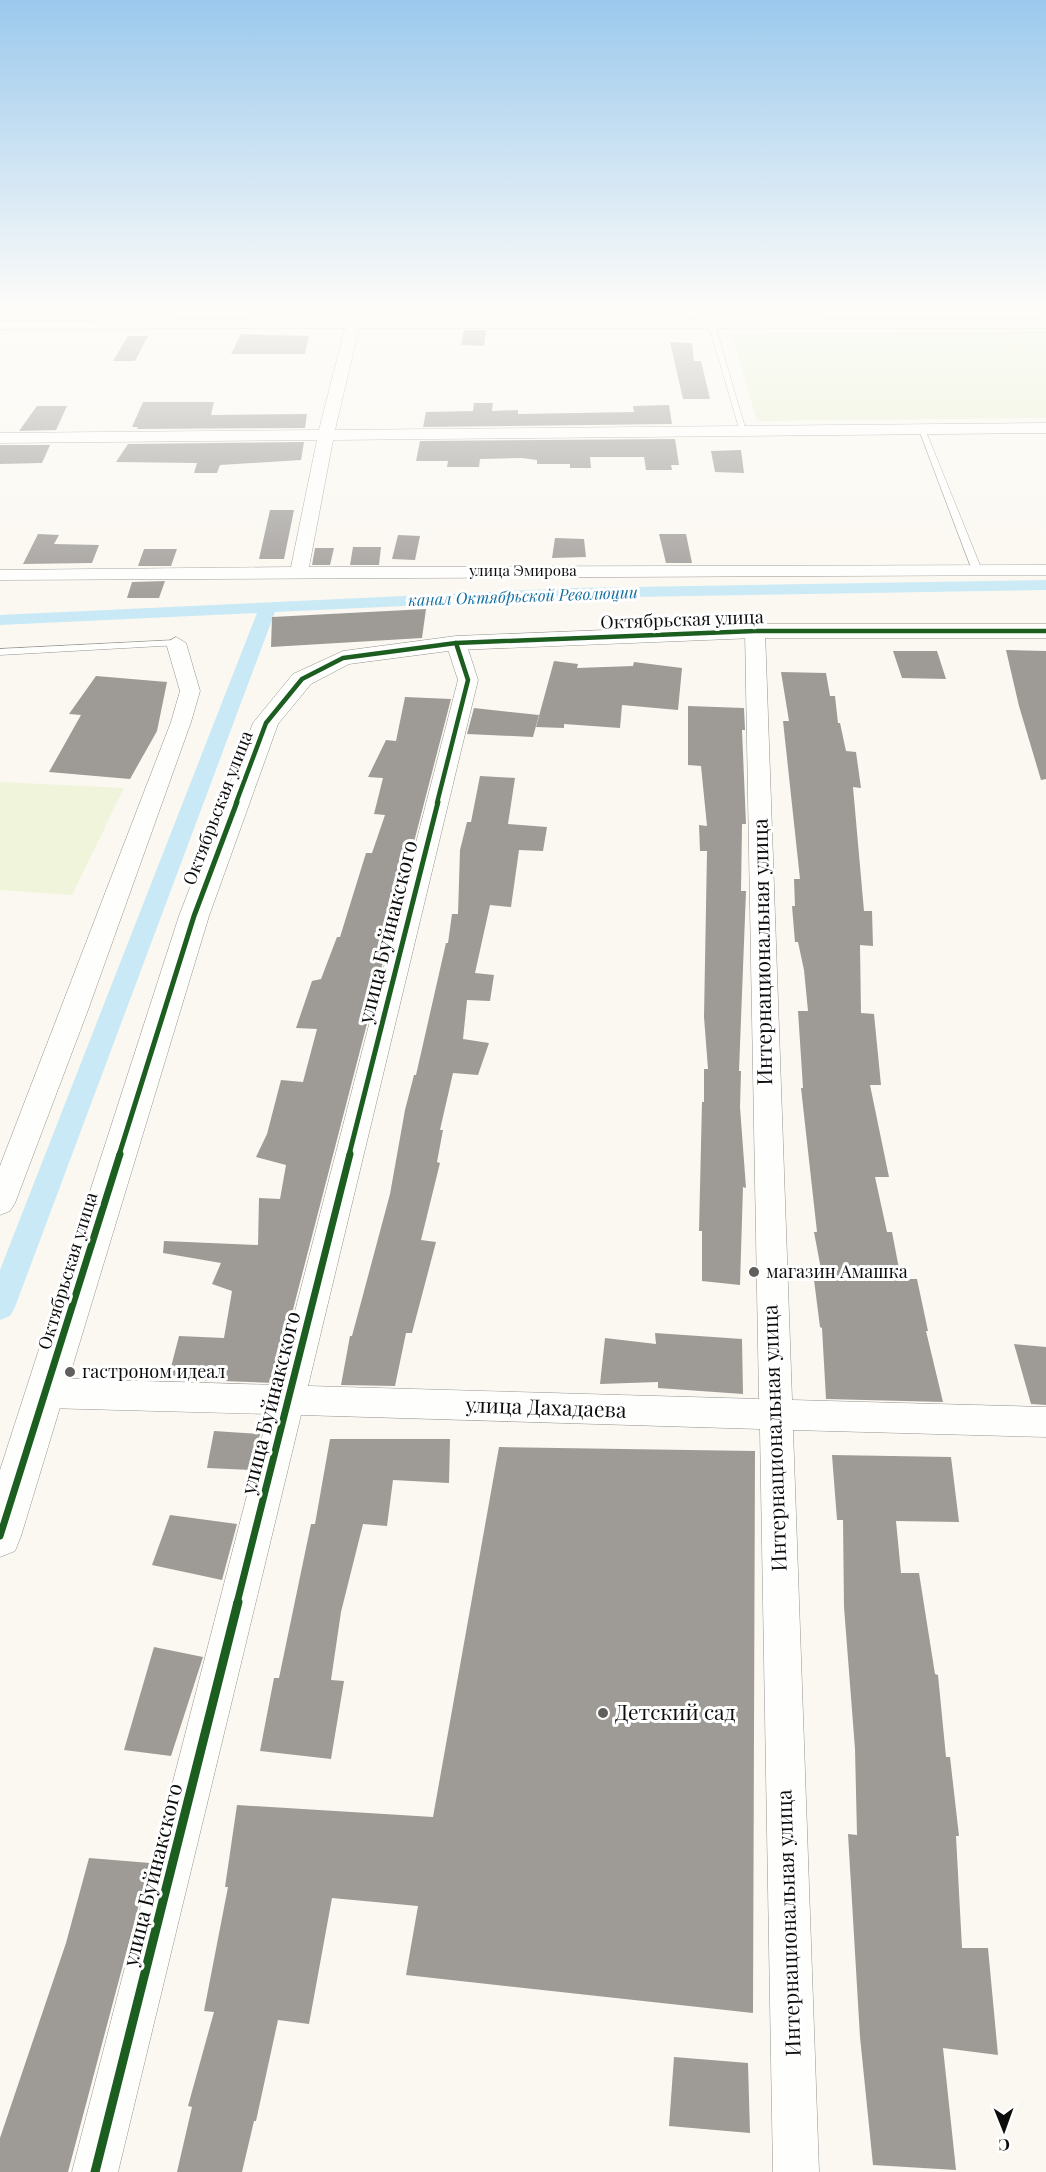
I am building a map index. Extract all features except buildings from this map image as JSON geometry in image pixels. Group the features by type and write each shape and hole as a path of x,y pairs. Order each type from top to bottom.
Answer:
{"street":[{"path":"299,572 332,409"},
{"path":"0,438 1046,428"},
{"name":"улица Эмирова","path":"0,576 299,572 1046,570"},
{"name":"Октябрьская улица","path":"0,1536 194,916 266,723 302,679 343,658 456,643 755,631 1046,631"},
{"name":"Интернациональная улица","path":"755,631 796,2172"},
{"path":"0,1203 75,1010 181,722 190,691 176,643"},
{"name":"улица Буйнакского","path":"95,2172 468,680 456,643"},
{"name":"улица Дахадаева","path":"46,1393 1046,1422"}],"lane":[{"path":"737,409 744,432"},
{"path":"921,429 977,570"},
{"path":"0,652 176,643"}],"green space":[{"path":"754,409 1046,409 1046,418 757,421"},
{"path":"0,782 124,788 72,895 0,890"}],"waterway":[{"name":"канал Октябрьской Революции","path":"268,607 572,593 1046,585"},
{"name":"канал Октябрьской Революции","path":"0,620 268,607"},
{"path":"0,1307 268,607"}],"cycle path":[{"path":"0,1536 194,916 266,723 302,679 343,658 456,643 755,631 1046,631"},
{"path":"95,2172 468,680 456,643"}],"place":[{"name":"магазин Амашка","path":"754,1272"},
{"name":"гастроном идеал","path":"70,1372"},
{"name":"Детский сад","path":"603,1713"}]}
